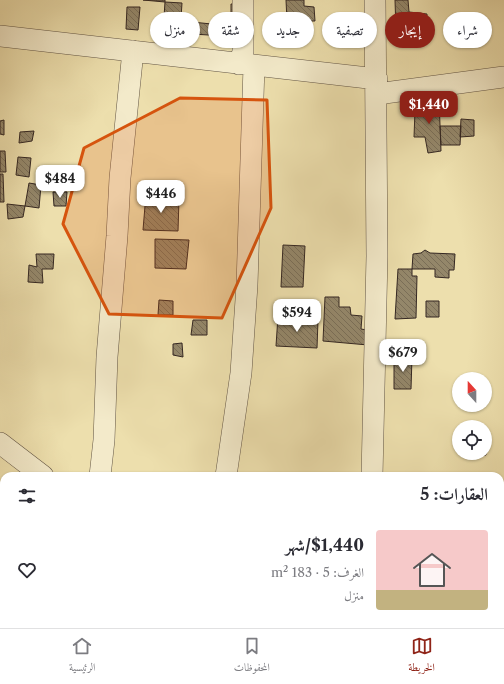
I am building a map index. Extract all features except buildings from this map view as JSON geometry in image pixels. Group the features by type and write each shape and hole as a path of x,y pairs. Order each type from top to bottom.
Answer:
{"street":[{"path":"227,472 242,373 247,285 246,65 242,52 243,0"},
{"path":"372,472 377,256 377,86 375,0"},
{"path":"0,36 246,65 377,86 504,77"},
{"path":"100,472 104,440 106,378 120,178 133,51"},
{"path":"0,443 38,472"}],"highlighted area":[{"path":"180,98 267,100 271,208 222,318 109,314 63,224 84,148"}]}
